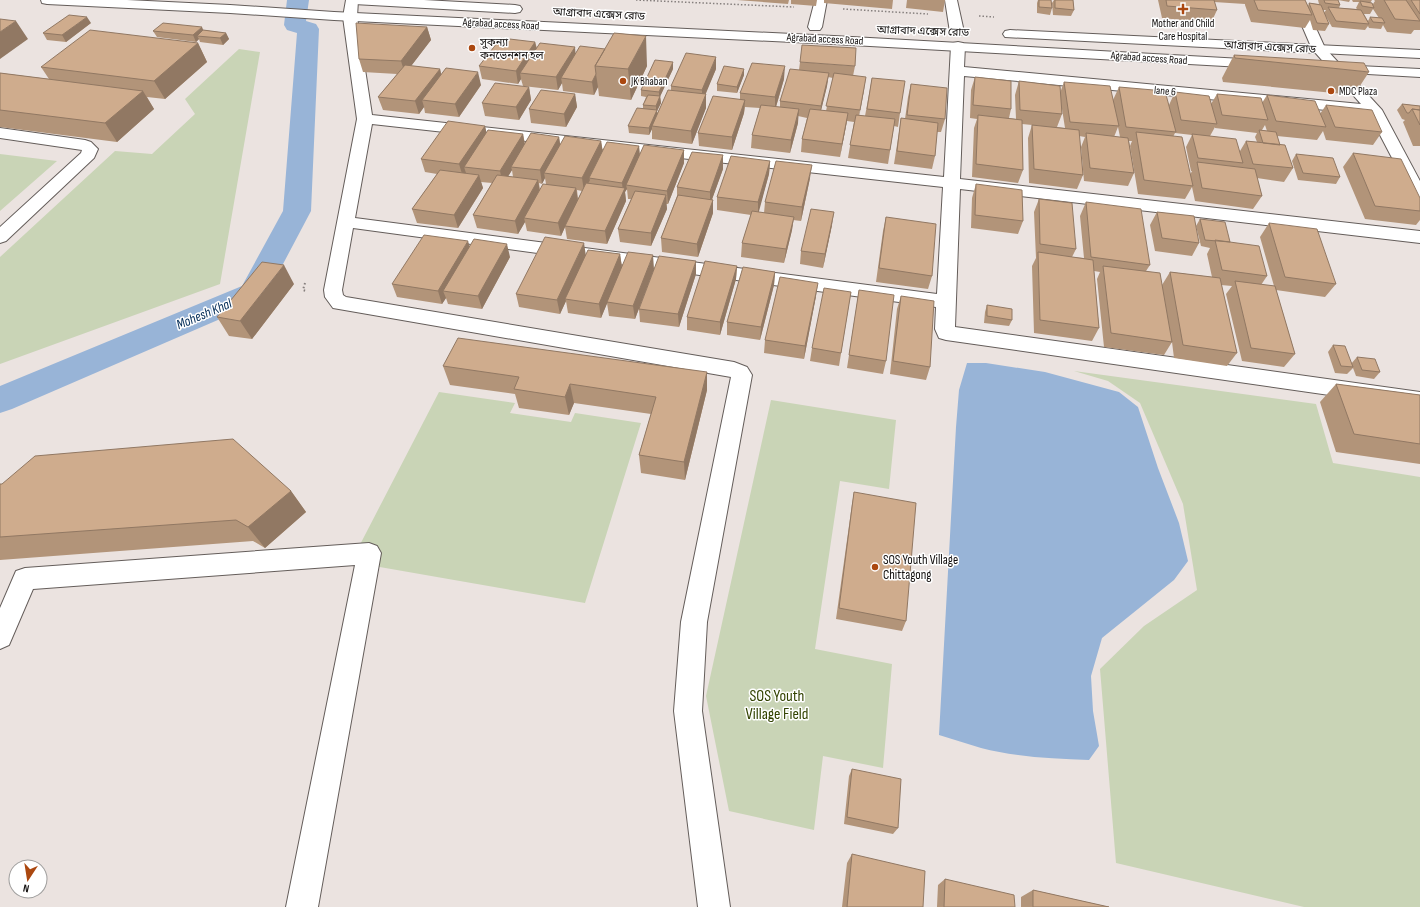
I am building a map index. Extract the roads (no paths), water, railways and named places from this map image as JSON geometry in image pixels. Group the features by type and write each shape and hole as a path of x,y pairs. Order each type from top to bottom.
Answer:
{"street":[{"name":"Agrabad access Road","path":"47,0 230,9 350,17 958,46 1271,65"},
{"path":"529,10 353,0 350,17 365,119 347,222 333,290 334,297 340,303 734,370 740,372 742,375 694,622 688,711 714,907"},
{"path":"815,27 820,0"},
{"path":"951,0 957,32"},
{"path":"1297,0 1319,49 1374,110 1420,196"},
{"path":"744,23 855,28"},
{"name":"আগ্রাবাদ এক্সেস রোড","path":"942,31 973,32"},
{"name":"আগ্রাবাদ এক্সেস রোড","path":"997,34 1420,54"},
{"path":"958,46 946,333 1420,400"},
{"path":"1316,68 1420,73"},
{"name":"lane 6","path":"957,71 1374,110"},
{"path":"365,119 952,183 1420,237"},
{"path":"0,133 85,145 90,149 88,155 0,237"},
{"path":"347,222 947,302"},
{"path":"0,637 25,580 369,553 302,907"}],"water":[{"path":"967,363 986,363 1045,372 1119,392 1138,407 1158,468 1179,523 1188,561 1174,580 1102,638 1091,676 1093,711 1099,746 1089,760 1008,754 981,748 939,735 956,427 959,390"}],"waterway":[{"name":"Mohesh Khal","path":"0,400 253,293 297,211 308,29 295,25 298,0"}],"place":[{"name":"Mother and Child Care Hospital","path":"1183,9"},
{"name":"সুকন্যা কনভেনশন হল","path":"472,48"},
{"name":"JK Bhaban","path":"623,81"},
{"name":"MDC Plaza","path":"1331,91"},
{"name":"SOS Youth Village Chittagong","path":"875,567"}],"park label":[{"name":"SOS Youth Village Field","path":"777,705"}]}
